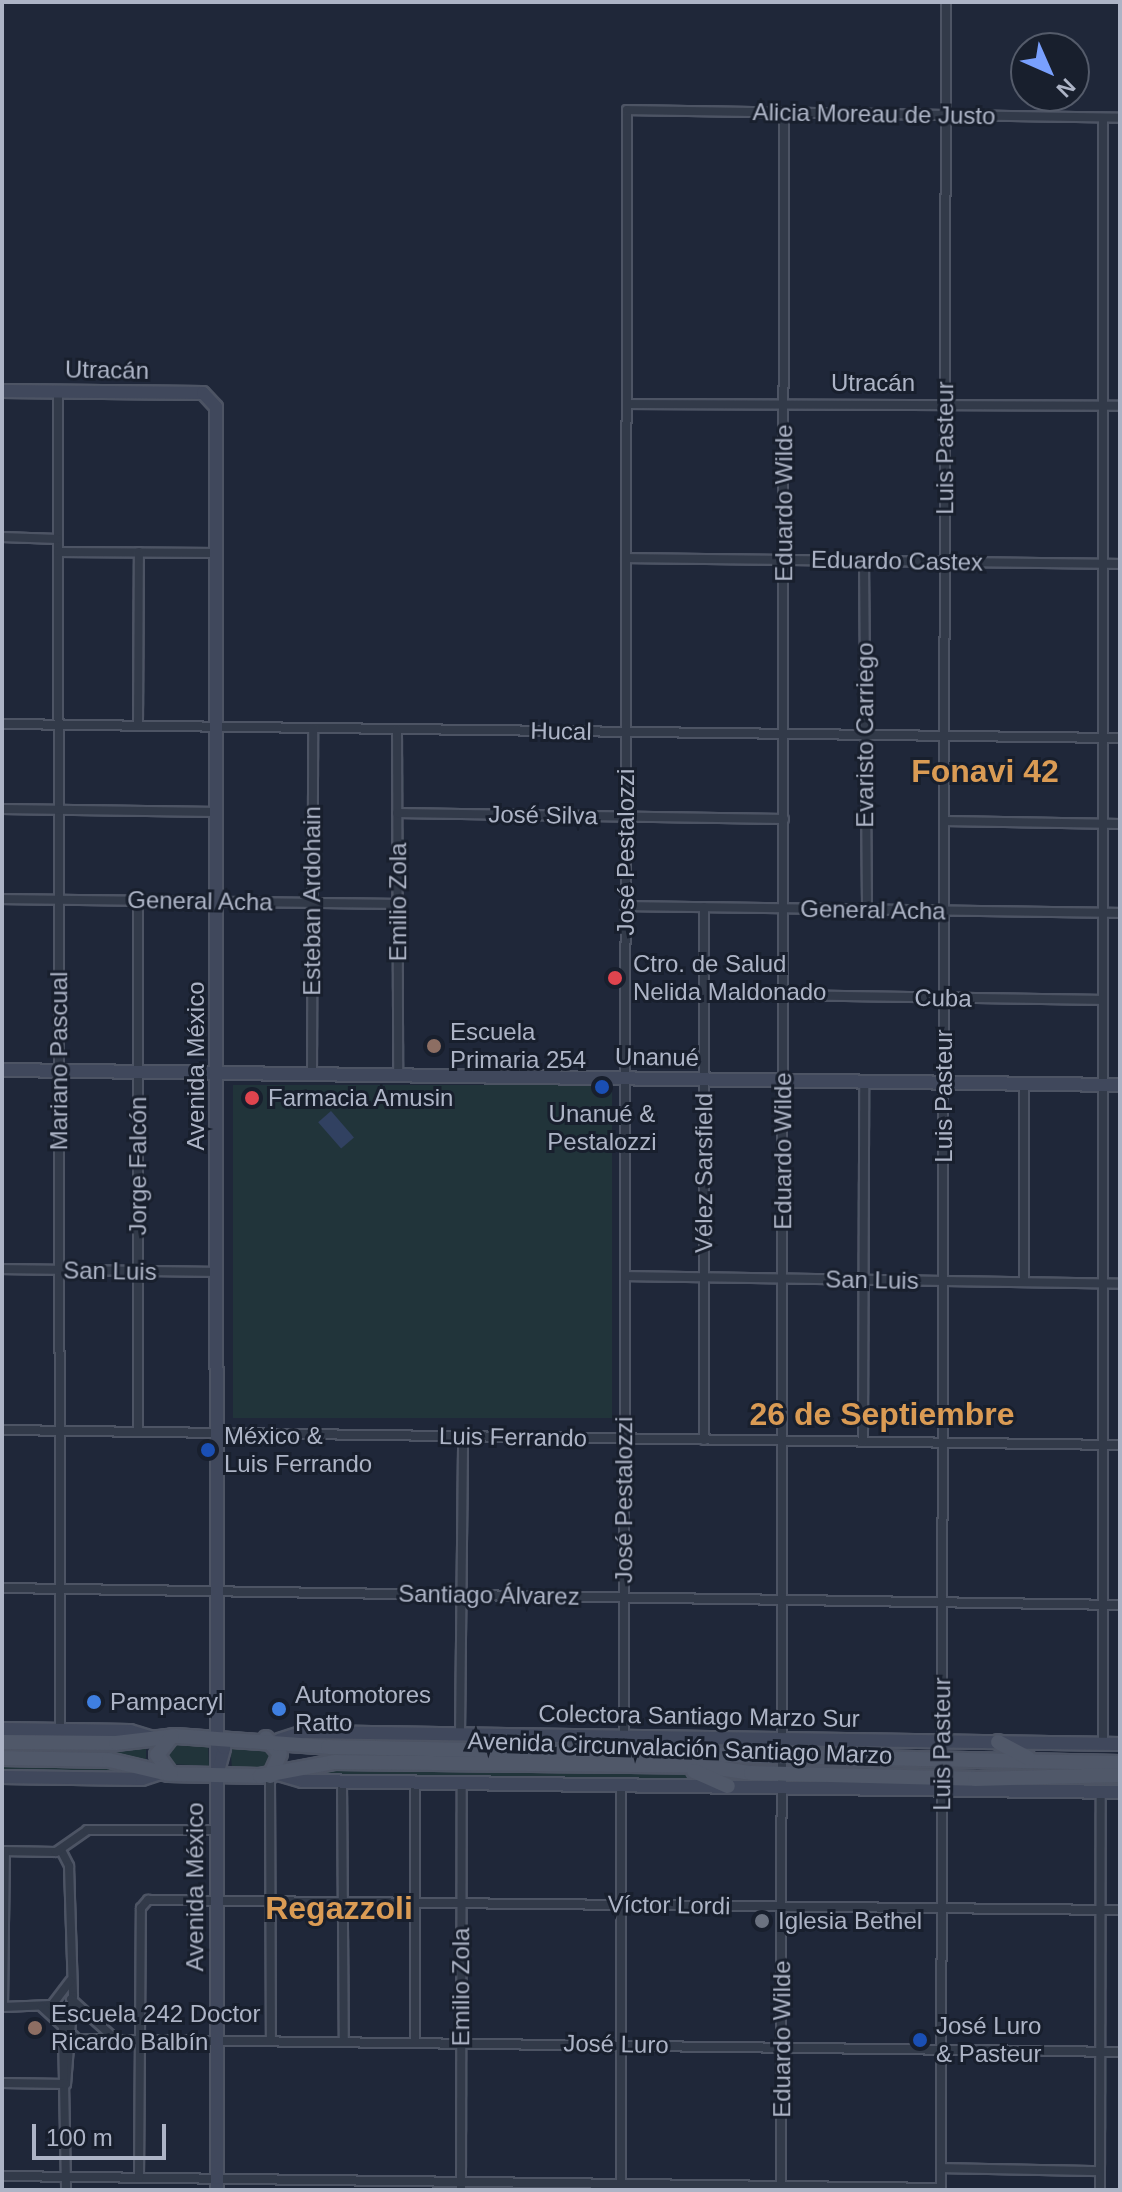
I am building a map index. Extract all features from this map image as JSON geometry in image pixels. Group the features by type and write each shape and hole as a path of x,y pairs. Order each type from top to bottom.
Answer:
{"main road":[{"name":"Avenida Circunvalación Santiago Marzo","path":"2,1742 176,1736 261,1737 328,1747 783,1745 942,1748 1120,1763"},
{"path":"168,1774 161,1767 157,1755 161,1742 176,1736"},
{"path":"261,1737 280,1754 274,1775"},
{"path":"998,1742 1025,1757 1092,1763"},
{"name":"Avenida Circunvalación Santiago Marzo","path":"2,1758 109,1760 168,1774 217,1775 274,1775 334,1762 618,1765 782,1780 942,1784 1120,1775"},
{"path":"618,1765 703,1773 728,1786"}],"street":[{"name":"Luis Pasteur","path":"941,2189 946,2"},
{"name":"Alicia Moreau de Justo","path":"627,110 1120,118"},
{"name":"José Pestalozzi","path":"624,1737 627,110"},
{"name":"Eduardo Wilde","path":"781,2188 784,113"},
{"path":"1103,118 1103,1743"},
{"name":"Utracán","path":"2,391 211,397"},
{"name":"Mariano Pascual","path":"58,392 60,1730"},
{"name":"Avenida México","path":"211,397 217,553 218,726 217,1737 224,1748 217,1775 217,2184"},
{"name":"Utracán","path":"627,404 1120,406"},
{"path":"2,537 58,539"},
{"path":"58,552 217,553"},
{"path":"138,725 139,552"},
{"name":"Eduardo Castex","path":"626,558 1120,564"},
{"name":"Evaristo Carriego","path":"864,561 867,909"},
{"name":"Hucal","path":"2,724 1120,738"},
{"name":"Esteban Ardohain","path":"312,1074 313,728"},
{"name":"Emilio Zola","path":"397,729 398,1075"},
{"path":"2,809 218,812"},
{"name":"José Silva","path":"397,813 784,819"},
{"path":"944,821 1120,824"},
{"name":"General Acha","path":"2,899 398,904"},
{"name":"Jorge Falcón","path":"138,900 138,1432"},
{"name":"General Acha","path":"625,906 1120,913"},
{"name":"Vélez Sarsfield","path":"704,907 704,1440"},
{"name":"Cuba","path":"783,995 1103,1000"},
{"name":"Unanué","path":"2,1070 1120,1085"},
{"path":"863,1442 864,1081"},
{"path":"1024,1084 1024,1282"},
{"name":"San Luis","path":"2,1269 218,1272"},
{"name":"San Luis","path":"625,1276 1120,1284"},
{"name":"Luis Ferrando","path":"2,1430 1120,1445"},
{"path":"460,1735 463,1436"},
{"name":"Santiago Álvarez","path":"2,1588 1120,1605"},
{"path":"2,1729 133,1731 153,1738"},
{"name":"Colectora Santiago Marzo Sur","path":"279,1740 304,1732 624,1737 783,1745"},
{"path":"942,1748 998,1742 1120,1744"},
{"path":"2,1777 142,1779 168,1774"},
{"path":"271,2038 270,1900 274,1775 342,1782 415,1783 728,1786 782,1780"},
{"path":"342,1782 344,2040"},
{"path":"415,1783 415,2041"},
{"name":"Emilio Zola","path":"461,2186 462,1783"},
{"path":"942,1784 1120,1792"},
{"path":"621,1785 621,2187"},
{"path":"1100,2190 1101,1792"},
{"path":"70,1980 64,1994 42,2007 3,2007 4,1851 61,1850 85,1830 217,1830"},
{"path":"61,1850 69,1866 73,2002 66,2084"},
{"name":"Víctor Lordi","path":"140,2036 142,1903 217,1899 1120,1910"},
{"path":"64,1994 112,2036"},
{"path":"42,2007 72,2037"},
{"path":"63,2030 66,2190"},
{"path":"139,2178 140,2036"},
{"name":"José Luro","path":"72,2037 1120,2052"},
{"path":"2,2083 66,2084"},
{"path":"941,2168 1100,2171"},
{"path":"2,2176 139,2178 217,2184 941,2189"}],"shaded area":[{"path":"233,1085 612,1085 612,1418 233,1418"},
{"path":"301,1737 750,1743 334,1742"},
{"path":"174,1745 208,1745 209,1766 169,1764 165,1754"},
{"path":"146,1746 146,1763 2,1753 2,1747"},
{"path":"230,1746 263,1746 272,1757 264,1767 232,1768"},
{"path":"793,1758 933,1763 933,1773 793,1768"},
{"path":"2,1762 109,1764 146,1773 2,1773"},
{"path":"322,1769 618,1769 698,1774 714,1782 298,1776"}],"water":[{"path":"331,1111 354,1137 341,1149 318,1122"}],"place":[{"name":"Ctro. de Salud Nelida Maldonado","path":"615,978"},
{"name":"Escuela Primaria 254","path":"434,1046"},
{"name":"Unanué & Pestalozzi","path":"602,1087"},
{"name":"Farmacia Amusin","path":"252,1098"},
{"name":"México & Luis Ferrando","path":"208,1450"},
{"name":"Pampacryl","path":"94,1702"},
{"name":"Automotores Ratto","path":"279,1709"},
{"name":"Iglesia Bethel","path":"762,1921"},
{"name":"Escuela 242 Doctor Ricardo Balbín","path":"35,2028"},
{"name":"José Luro & Pasteur","path":"920,2040"}],"district":[{"name":"Fonavi 42","path":"985,771"},
{"name":"26 de Septiembre","path":"882,1414"},
{"name":"Regazzoli","path":"339,1908"}]}
